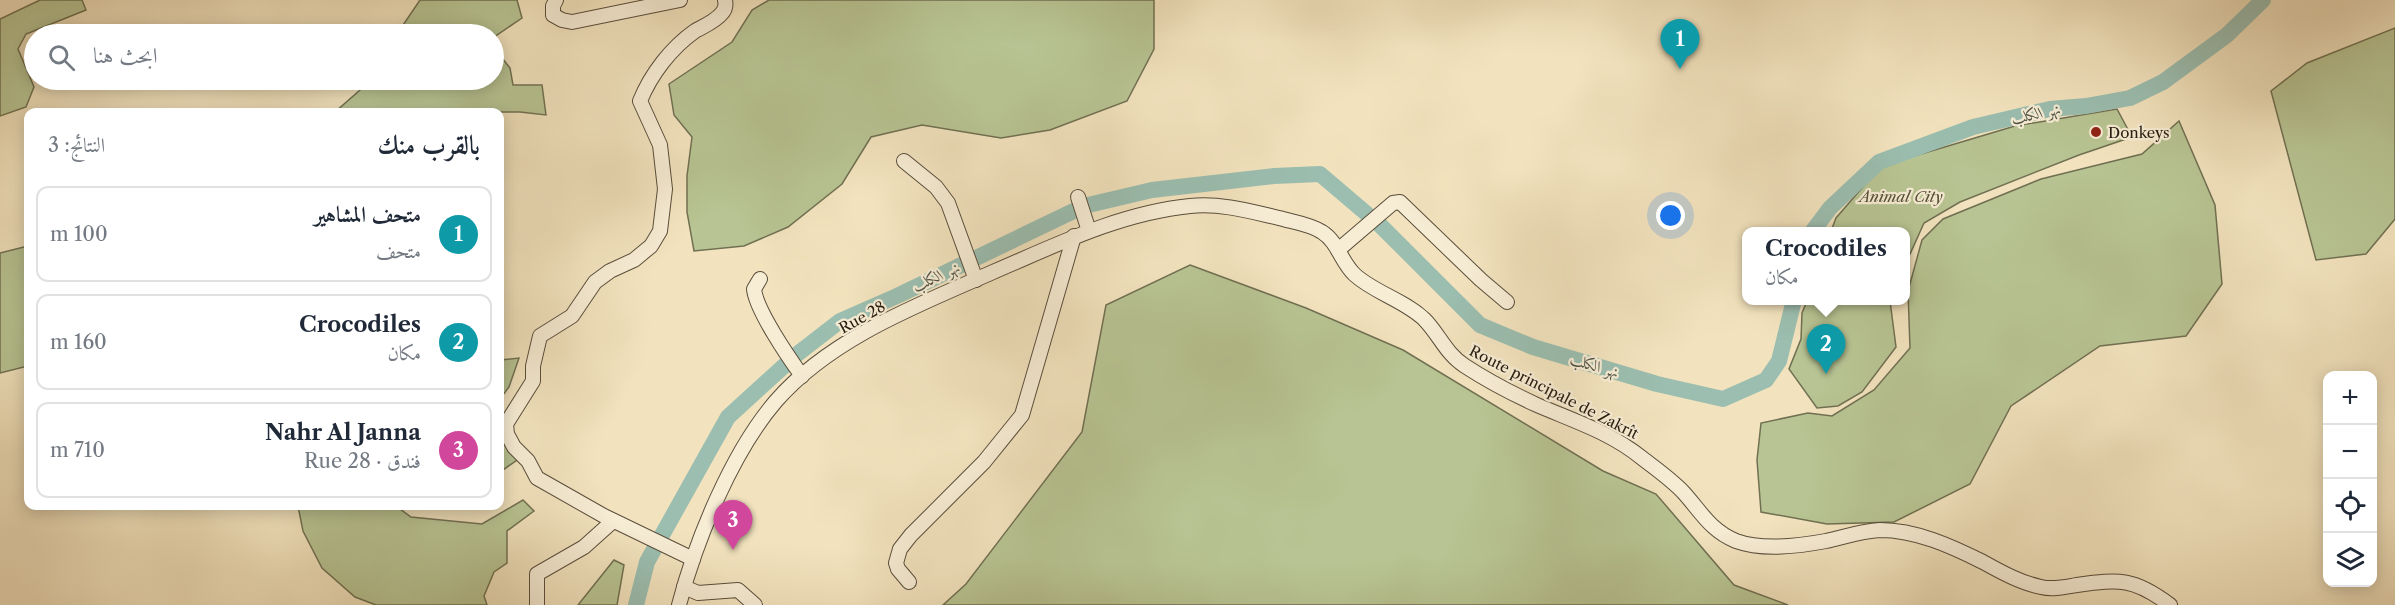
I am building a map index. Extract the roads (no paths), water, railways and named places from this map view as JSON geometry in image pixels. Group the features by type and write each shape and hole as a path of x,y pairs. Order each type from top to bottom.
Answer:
{"street":[{"path":"556,0 553,15 572,22 680,0"},
{"path":"687,556 613,521 537,478 528,461 514,447 507,434 506,423 533,381 534,358 540,336 572,316 595,282 610,271 634,260 651,246 660,231 665,189 660,145 640,101 648,83 661,65 694,32 722,14 726,6 725,0"},
{"path":"904,161 936,187 948,203 976,280"},
{"path":"1078,197 1088,229"},
{"path":"1338,250 1393,203 1400,202 1507,302"},
{"name":"Rue 28","path":"679,605 684,587 687,556 733,465 746,442 800,373 872,330 1088,229 1189,206 1226,206"},
{"name":"Route principale de Zakrît","path":"1226,206 1309,226 1327,235 1355,274 1420,315 1436,333 1442,344 1462,365 1540,406 1575,418 1618,441 1682,490 1708,525 1737,541 1762,546 1788,546 1880,530 1922,537 1964,553 2005,574 2042,587 2060,588 2123,581 2145,587 2170,605"},
{"path":"909,582 896,563 900,549 911,535 984,462 1022,415 1074,236"},
{"path":"760,279 754,292 778,340 800,373"},
{"path":"537,605 537,574 584,547 613,521"},
{"path":"684,587 698,593 738,590 755,605"}],"waterway":[{"name":"نهر الكلب","path":"1816,227 1830,208 1879,162 1973,127 2050,109 2086,106 2130,98 2163,82 2227,35 2263,0"},
{"name":"نهر الكلب","path":"636,605 647,562 728,417 796,355 840,321 1084,206 1152,190 1274,176 1320,174 1367,214"},
{"name":"نهر الكلب","path":"1379,224 1480,325 1533,347 1657,384 1723,399 1766,380 1779,361 1793,305"}],"place":[{"name":"متحف المشاهير","path":"1680,69"},
{"name":"Donkeys","path":"2096,132"},
{"name":"Crocodiles","path":"1826,374"},
{"name":"Nahr Al Janna","path":"733,550"}],"park label":[{"name":"Animal City","path":"1901,196"}]}
